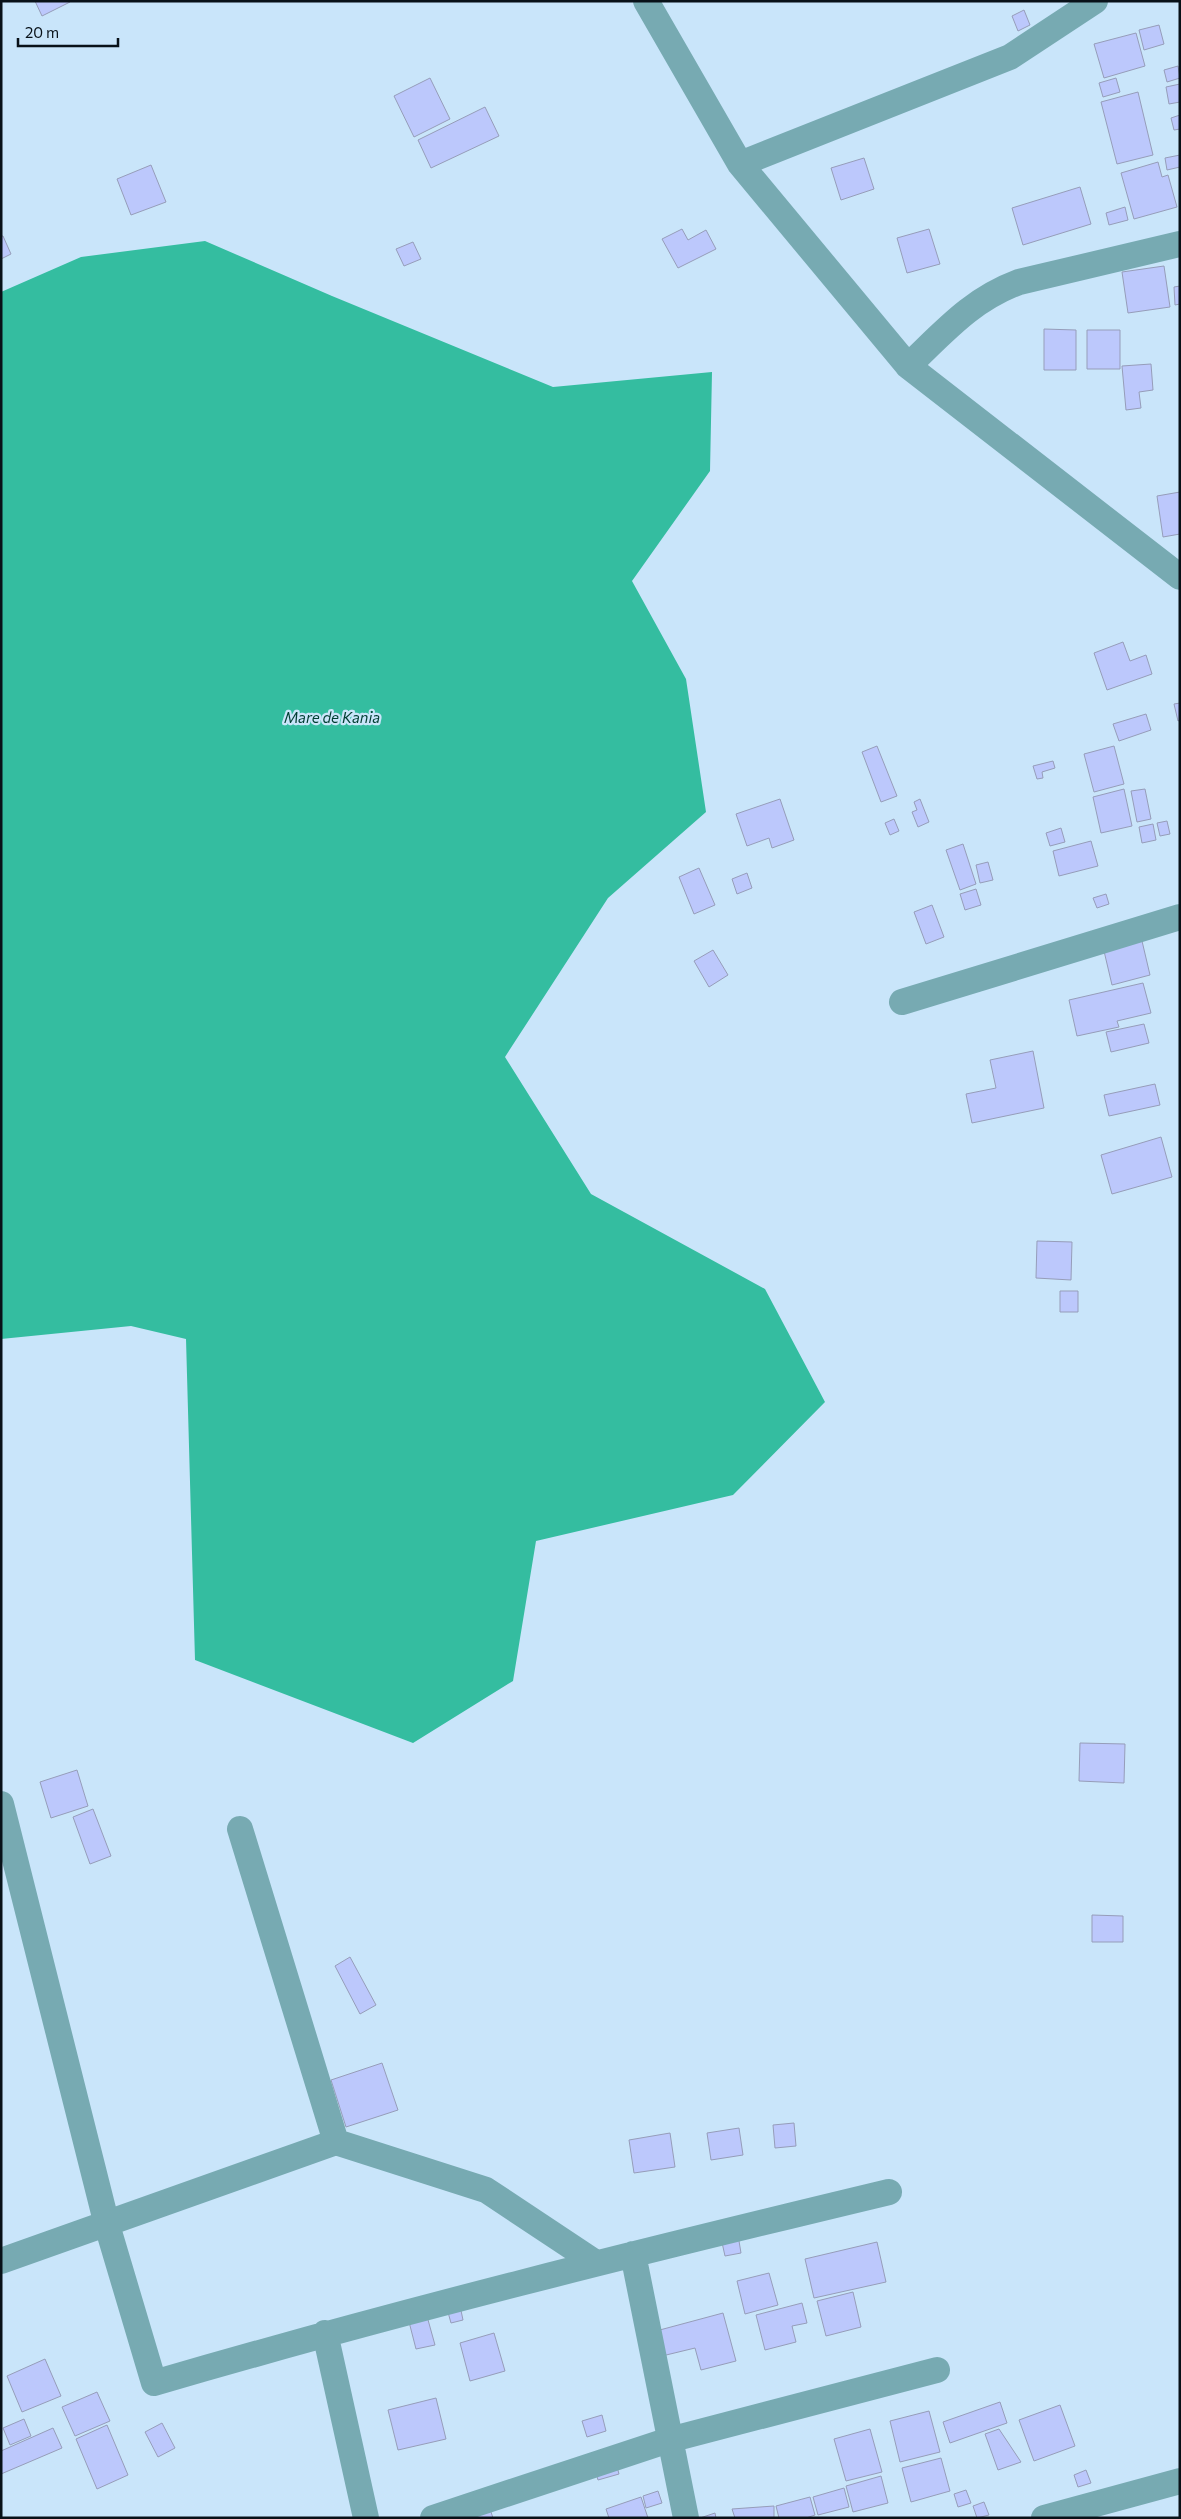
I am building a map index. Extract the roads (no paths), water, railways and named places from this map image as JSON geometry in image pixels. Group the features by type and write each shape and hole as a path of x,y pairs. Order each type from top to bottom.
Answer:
{"street":[{"path":"646,1 740,164 908,366 1180,577"},
{"path":"740,164 1010,57 1095,1"},
{"path":"908,366 972,305 995,291 1028,280 1180,244"},
{"path":"902,1002 1180,916"},
{"path":"1,1804 107,2224 154,2383 325,2333 596,2263 889,2192"},
{"path":"240,1829 336,2142"},
{"path":"1,2261 336,2142 486,2190 596,2263"},
{"path":"633,2254 686,2518"},
{"path":"325,2333 366,2518"},
{"path":"433,2518 669,2440 937,2370"},
{"path":"1044,2518 1180,2481"}],"water":[{"name":"Mare de Kania","path":"205,241 332,296 553,387 712,372 710,471 632,581 686,679 706,812 608,898 505,1057 591,1194 765,1289 825,1402 733,1495 536,1541 513,1681 413,1743 195,1660 186,1339 131,1326 1,1339 1,292 81,257"}]}
